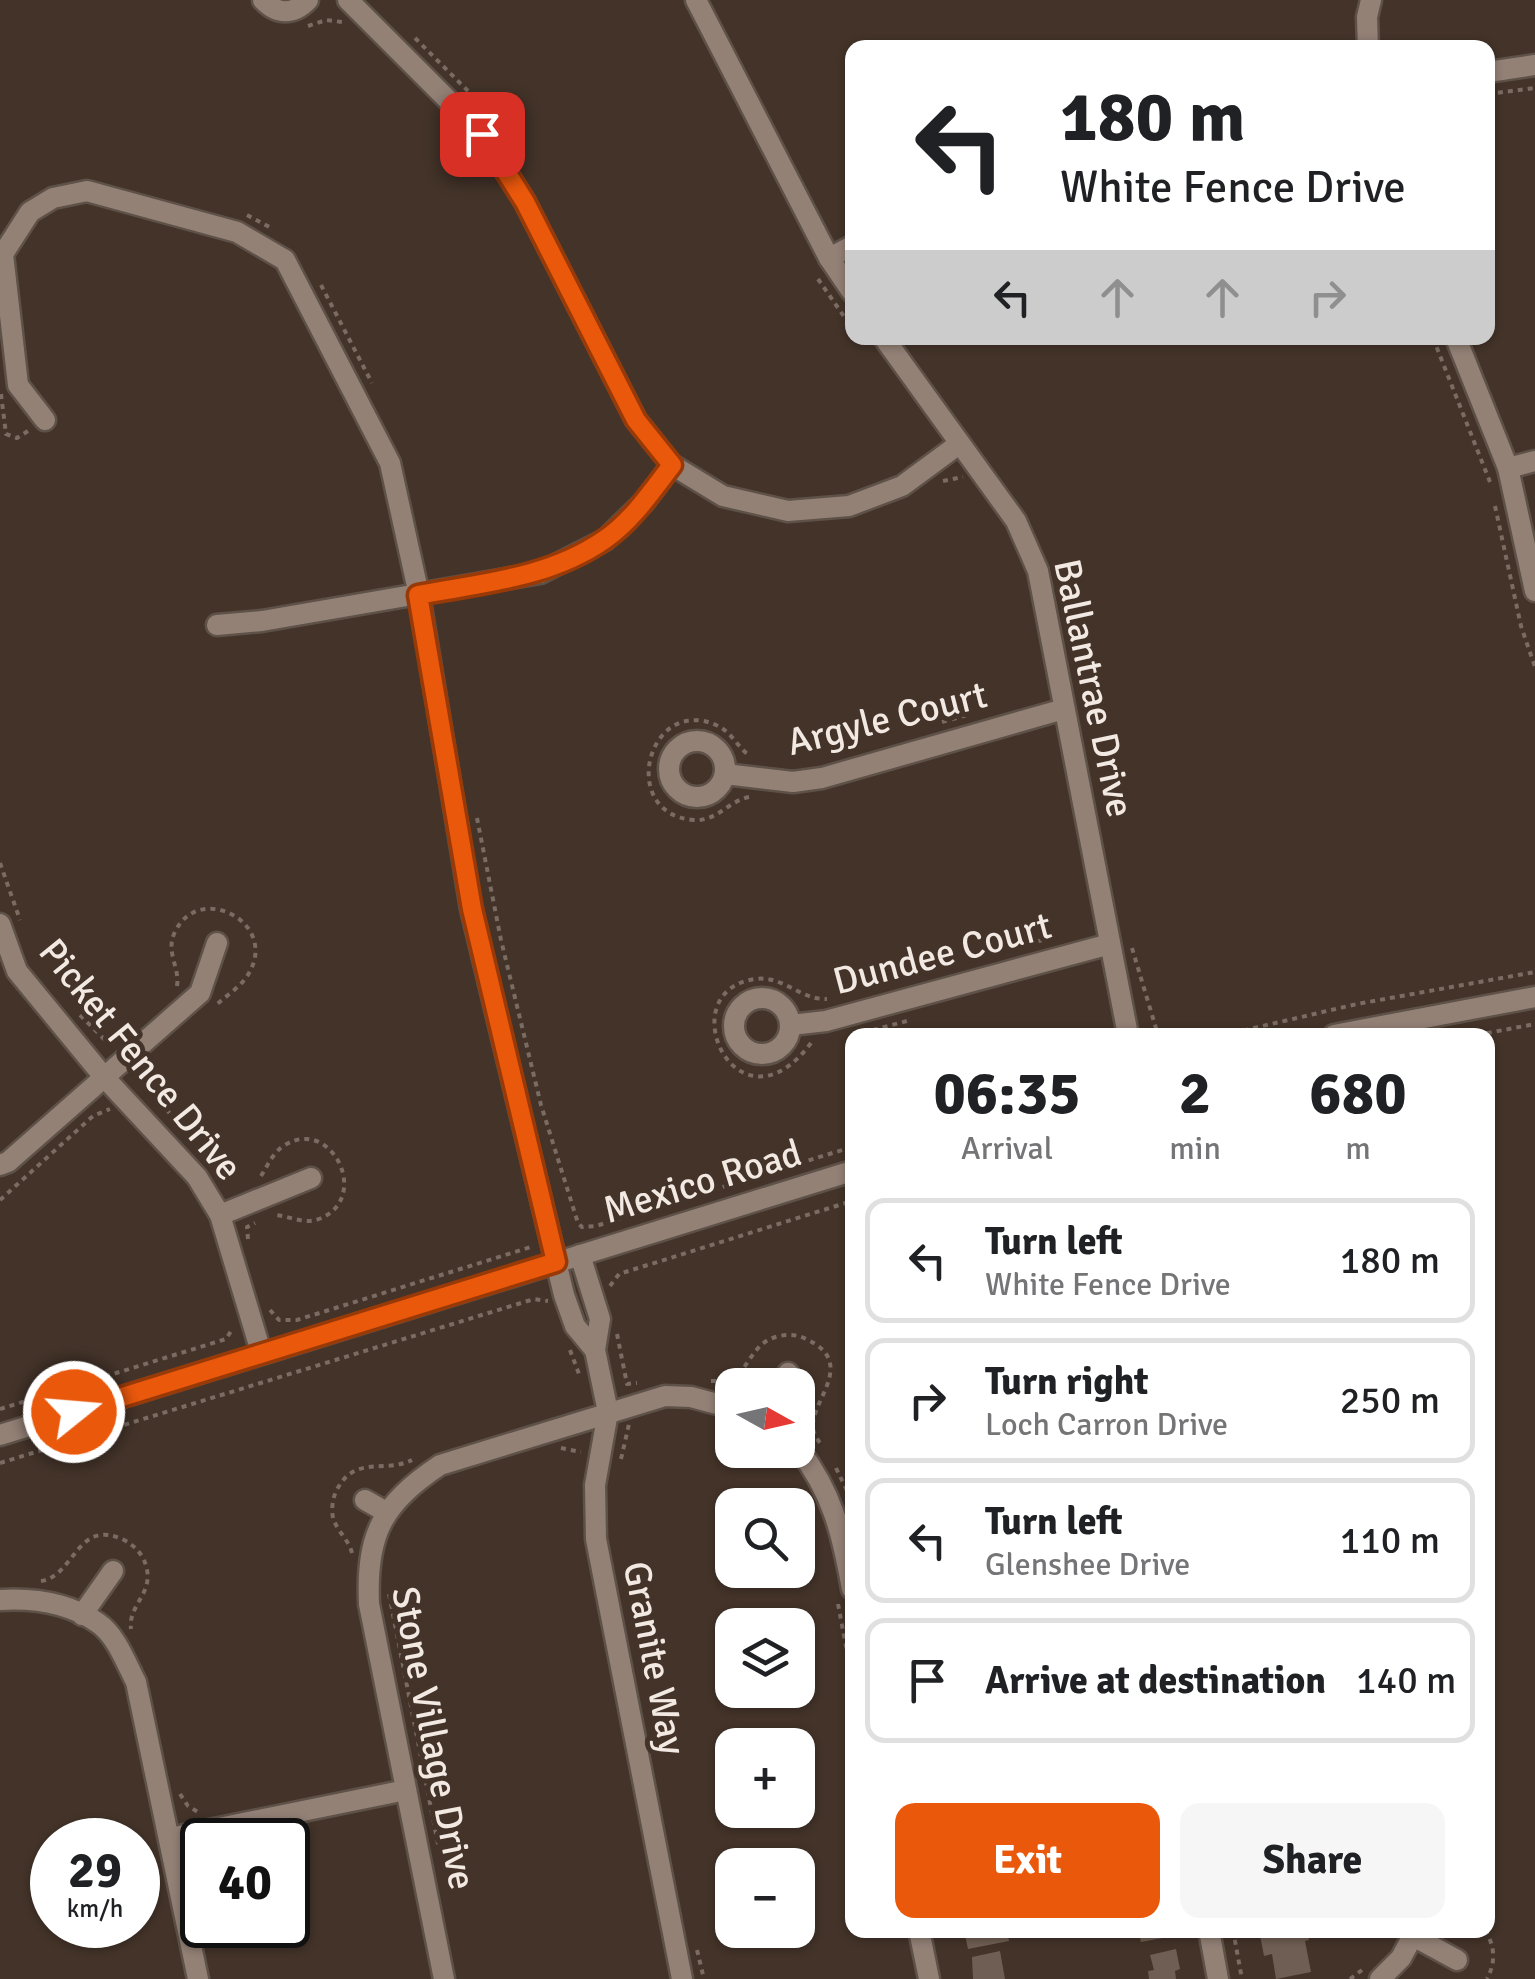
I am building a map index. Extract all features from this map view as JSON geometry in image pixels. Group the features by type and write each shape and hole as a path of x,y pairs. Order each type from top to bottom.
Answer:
{"street":[{"path":"262,0 282,12 301,8 308,0"},
{"path":"348,0 482,134 525,202 636,420 672,465 723,496 788,510 848,506 902,486 960,444"},
{"path":"696,0 829,258 845,282"},
{"path":"1368,40 1370,0"},
{"path":"1495,71 1535,65"},
{"name":"Granite Way","path":"2,254 30,212 53,198 86,190 238,232 285,260 390,463 418,595 472,909 556,1262 575,1326 595,1350"},
{"path":"829,258 845,250"},
{"path":"2,254 18,385 45,420"},
{"name":"Ballantrae Drive","path":"878,345 960,444 1016,522 1038,571 1127,1028"},
{"path":"1459,345 1508,468 1535,591"},
{"path":"1508,468 1535,461"},
{"path":"216,625 540,573 605,540 644,502 672,465"},
{"name":"Argyle Court","path":"725,774 793,782 822,778 1064,709"},
{"name":"Picket Fence Drive","path":"0,924 16,971 104,1077 197,1177 220,1216 261,1352"},
{"path":"0,1165 200,992 218,943"},
{"name":"Dundee Court","path":"791,1025 826,1020 1110,944"},
{"path":"1372,1028 1535,998"},
{"name":"Mexico Road","path":"0,1436 845,1173"},
{"path":"220,1216 310,1178"},
{"name":"Granite Way","path":"580,1255 600,1320 595,1350 608,1412 594,1484 596,1539 682,1979"},
{"name":"Stone Village Drive","path":"444,1979 369,1604 367,1569 375,1533 386,1512 410,1484 440,1464 665,1396 715,1403"},
{"path":"811,1468 828,1494 840,1527 845,1596"},
{"path":"364,1500 386,1512"},
{"path":"82,1616 112,1570"},
{"path":"0,1600 30,1598 58,1604 100,1624 122,1654 136,1682 198,1979"},
{"path":"170,1838 406,1790"},
{"path":"921,1938 929,1979"},
{"path":"1210,1938 1218,1979"},
{"path":"1380,1979 1401,1958 1411,1938"},
{"path":"1422,1938 1456,1960"}],"path":[{"path":"304,28 326,20 346,24"},
{"path":"413,36 482,105"},
{"path":"1495,93 1535,88"},
{"path":"236,212 253,216 276,231"},
{"path":"316,276 374,386"},
{"path":"1436,345 1490,482"},
{"path":"0,388 6,434 17,438 45,420"},
{"path":"930,490 951,478 968,480"},
{"path":"1494,500 1521,626 1535,667"},
{"path":"940,723 974,713"},
{"path":"754,759 744,753 728,732 696,721 675,726 657,740 648,761 649,783 668,811 688,820 711,818 743,798 758,797"},
{"path":"474,804 500,940 541,1106 577,1227 596,1226 845,1149"},
{"path":"0,863 22,926"},
{"path":"176,989 179,975 171,956 180,925 207,908 228,910 251,931 256,952 244,980 216,1005"},
{"path":"1254,1028 1357,1004 1535,972"},
{"path":"73,1008 107,1042 119,1041"},
{"path":"1495,1032 1535,1024"},
{"path":"146,1068 142,1076 148,1086 204,1156"},
{"path":"0,1200 93,1116 104,1109 118,1112"},
{"path":"256,1181 277,1152 296,1140 324,1144 342,1165 345,1185 331,1212 313,1221 272,1216"},
{"path":"610,1297 611,1281 619,1274 845,1204"},
{"path":"249,1245 247,1227 259,1221"},
{"path":"269,1308 280,1320 297,1320 538,1243"},
{"path":"0,1463 534,1298 552,1305"},
{"path":"0,1409 226,1339 234,1329 233,1314"},
{"path":"616,1330 627,1384 642,1382"},
{"path":"701,1380 732,1382 769,1340 787,1335 806,1338 822,1351 830,1369 828,1388 812,1428 822,1447"},
{"path":"570,1350 582,1380"},
{"path":"618,1470 630,1418"},
{"path":"557,1447 581,1452"},
{"path":"351,1563 352,1550 332,1511 340,1483 356,1469 404,1464 420,1456"},
{"path":"832,1461 845,1487"},
{"path":"28,1581 52,1580 65,1568 75,1549 93,1538 124,1540 140,1554 148,1573 145,1593 130,1621 134,1636"},
{"path":"388,1586 439,1848"},
{"path":"180,1793 197,1812 212,1811"},
{"path":"1234,1938 1242,1979"},
{"path":"1488,1979 1494,1950 1489,1938"},
{"path":"698,1951 704,1979"}],"building":[{"path":"966,1938 1008,1938 1009,1941 968,1949"},
{"path":"1261,1938 1309,1938 1305,1941 1311,1972 1276,1979 1272,1954 1264,1956"},
{"path":"1176,1949 1180,1969 1175,1971 1176,1979 1149,1979 1148,1971 1154,1970 1150,1955"},
{"path":"1000,1951 1005,1979 973,1979 972,1957"}],"route":[{"path":"74,1412 556,1262 472,909 418,595 540,573 605,540 644,502 672,465 636,420 525,202 482,134"}]}
